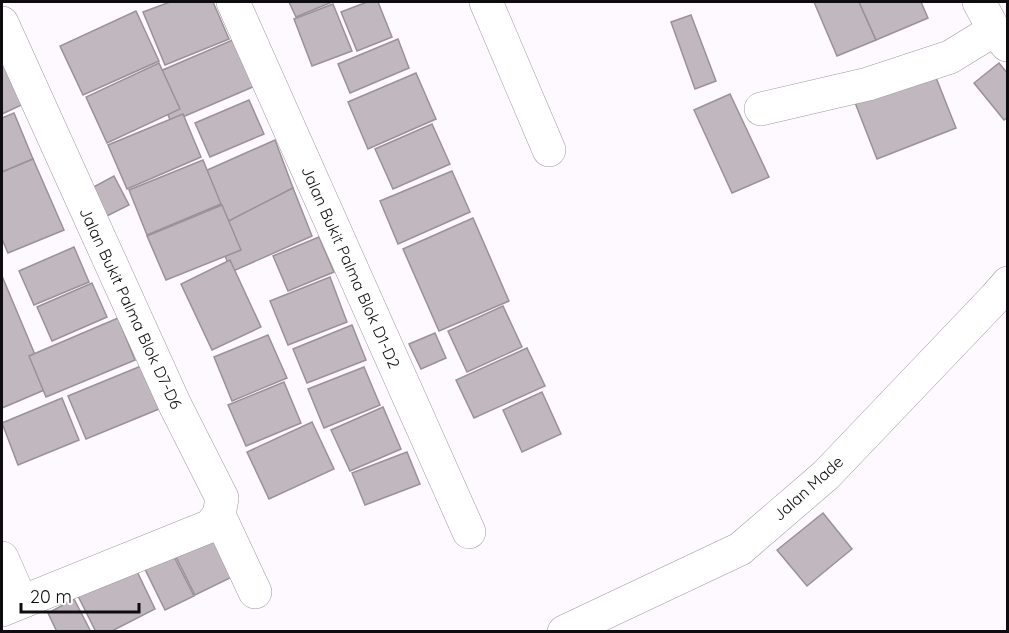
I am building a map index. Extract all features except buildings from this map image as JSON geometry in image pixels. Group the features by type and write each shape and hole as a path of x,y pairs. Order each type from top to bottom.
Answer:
{"street":[{"name":"Jalan Bukit Palma Blok D1-D2","path":"233,2 469,532"},
{"path":"486,2 549,150"},
{"name":"Jalan Bukit Palma Blok D7-D6","path":"2,23 175,405 222,498 219,515 255,592"},
{"path":"761,109 868,84 950,57 994,25"},
{"name":"Jalan Made","path":"564,632 740,549 826,475 1008,283"},
{"path":"2,558 11,605 210,526 219,515"}]}
